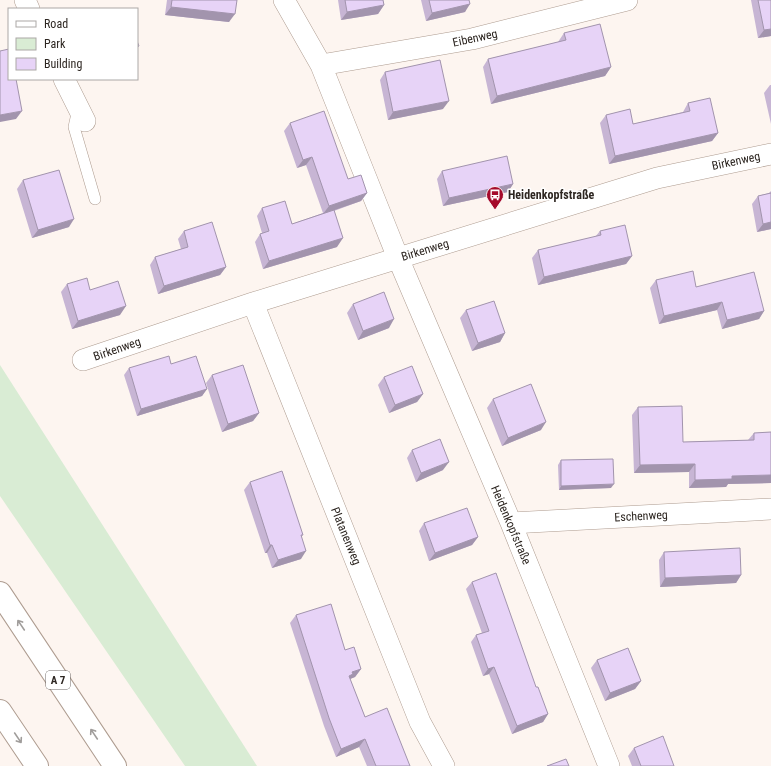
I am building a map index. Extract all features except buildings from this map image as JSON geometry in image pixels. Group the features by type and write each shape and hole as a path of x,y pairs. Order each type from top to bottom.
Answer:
{"highway":[{"name":"A 7","path":"0,593 115,766"},
{"path":"0,711 37,766"}],"street":[{"name":"Heidenkopfstraße","path":"284,0 321,66 398,258 510,523 609,766"},
{"name":"Eibenweg","path":"321,66 472,39 627,0"},
{"path":"64,80 82,115"},
{"name":"Birkenweg","path":"83,360 253,303 657,178 771,154"},
{"name":"Platanenweg","path":"253,303 420,722 444,766"},
{"name":"Eschenweg","path":"510,523 771,509"}],"lane":[{"path":"82,115 74,127 94,199"}],"green space":[{"path":"0,365 257,766 185,766 0,496"}],"place":[{"name":"Heidenkopfstraße","path":"495,210"}]}
